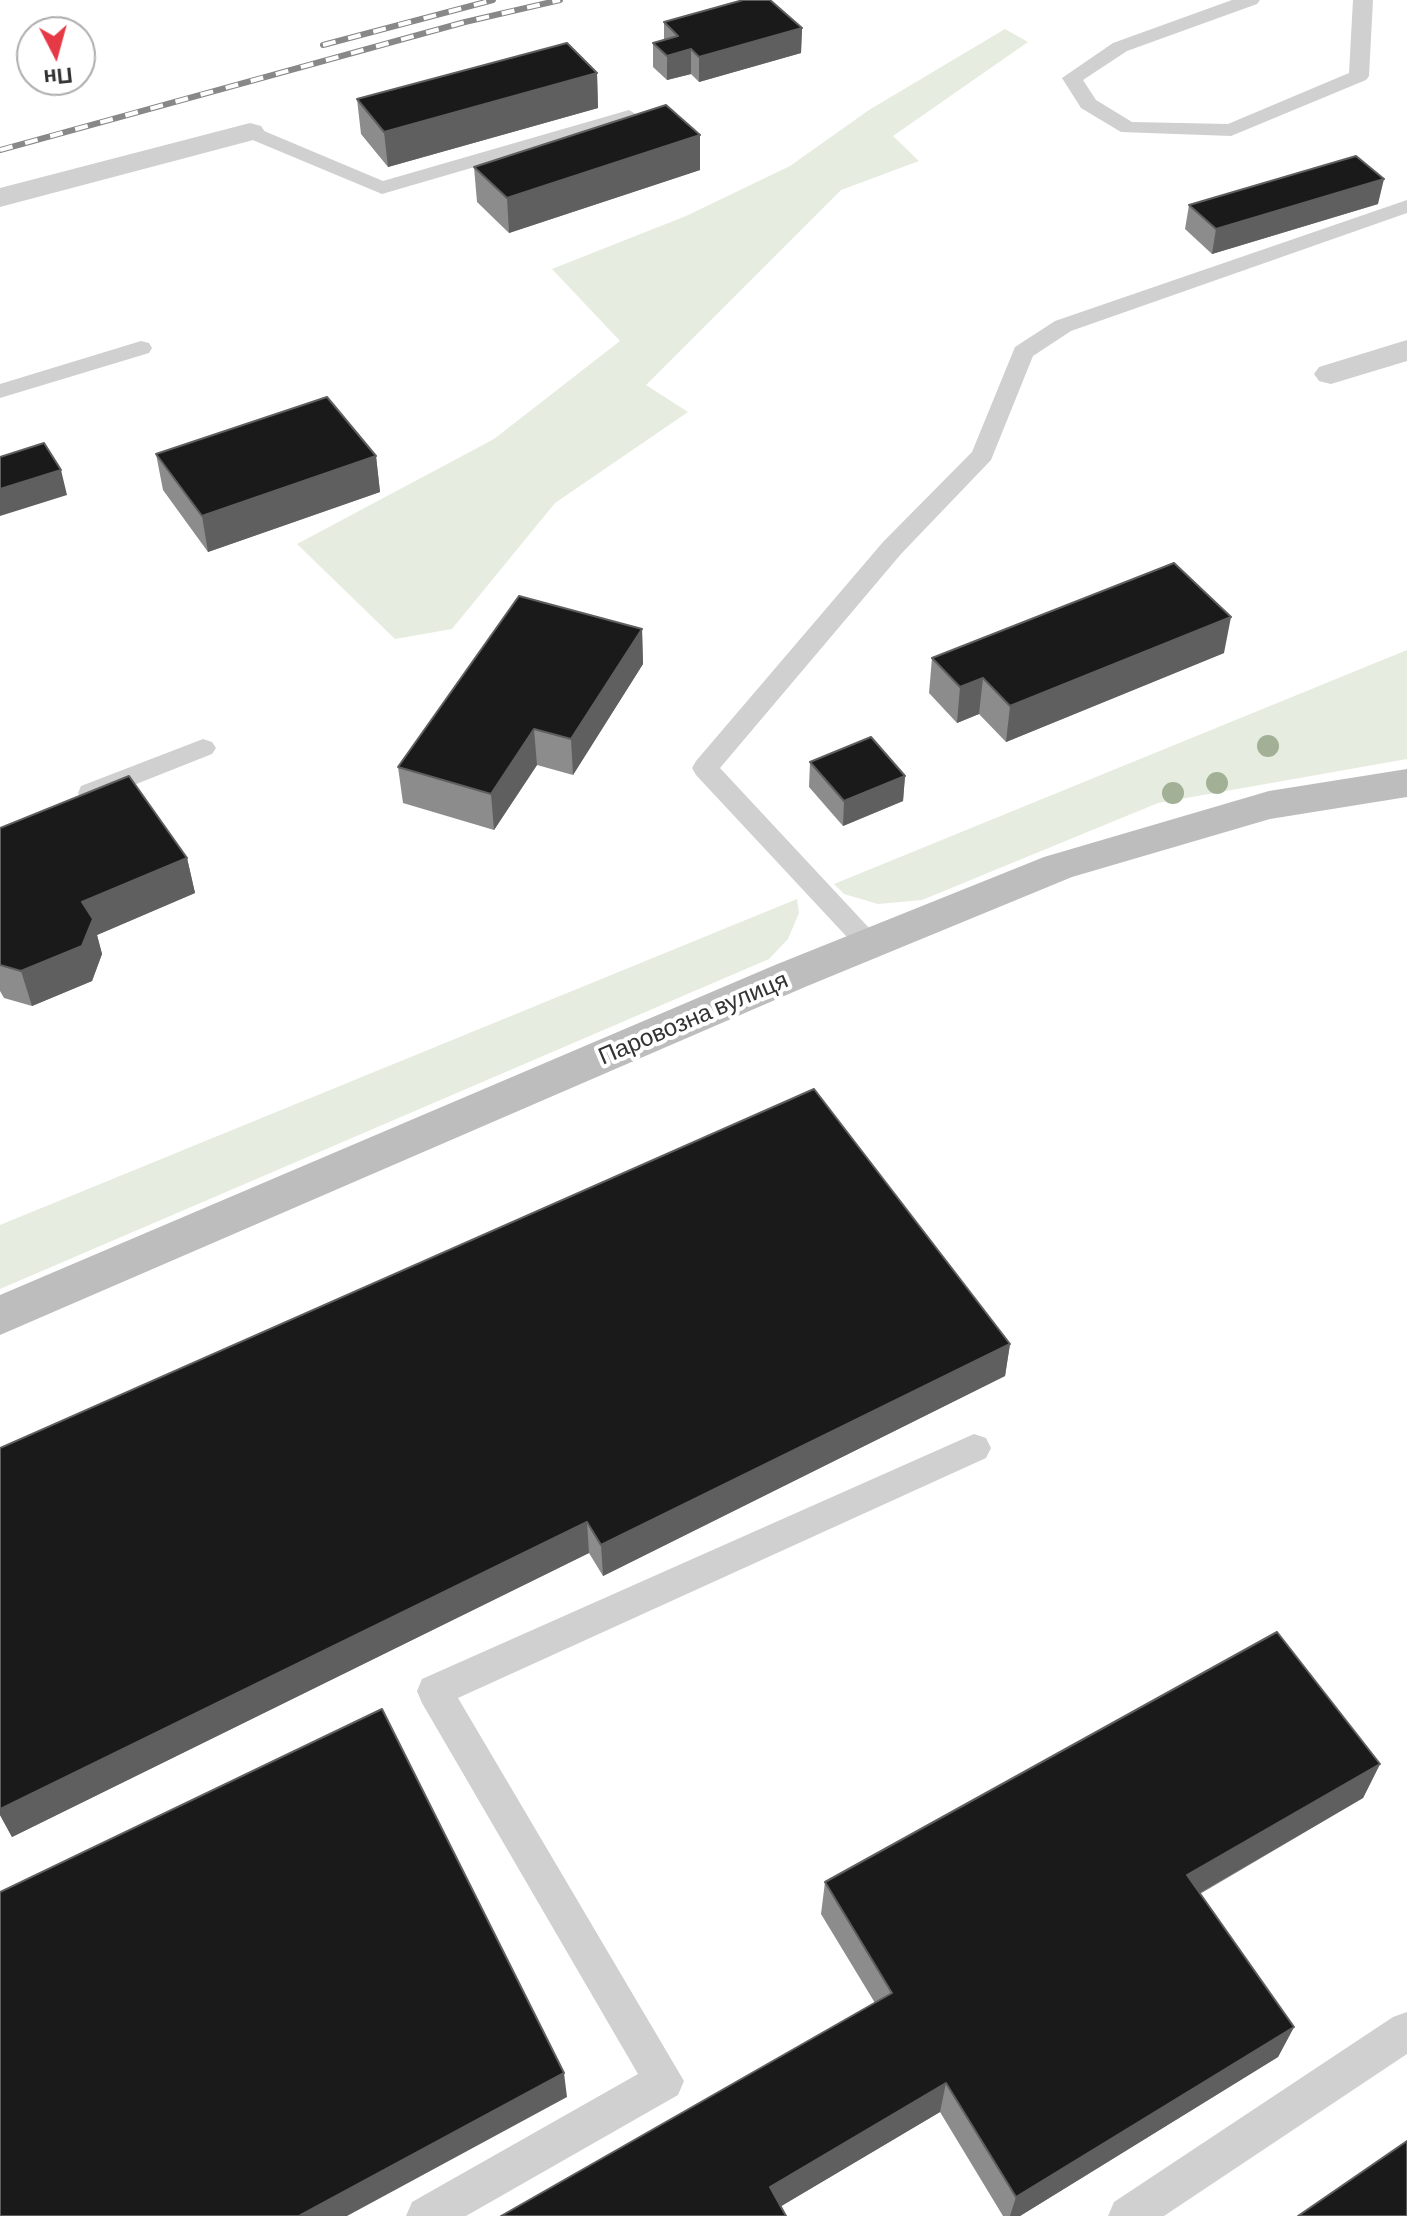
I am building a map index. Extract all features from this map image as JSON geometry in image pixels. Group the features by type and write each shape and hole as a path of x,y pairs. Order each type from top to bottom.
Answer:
{"main road":[{"name":"Паровозна вулиця","path":"0,1316 870,944 1058,867 1269,805 1407,783"}],"street":[{"path":"0,198 250,132"},
{"path":"1331,374 1407,350"}],"lane":[{"path":"1250,0 1120,47 1072,78 1088,104 1128,128 1231,130 1359,76 1363,0"},
{"path":"250,132 382,188 629,116"},
{"path":"870,944 705,768 892,548 983,455 1023,352 1063,326 1407,206"},
{"path":"0,391 141,348"},
{"path":"72,800 203,748"},
{"path":"426,2216 664,2081 435,1691 974,1448"},
{"path":"1128,2216 1407,2031"}],"shaded area":[{"path":"1005,29 1028,42 893,136 919,161 841,190 646,385 688,412 555,503 452,629 395,639 297,544 494,439 620,341 552,269 686,216 790,166 869,110"},
{"path":"1407,650 1407,759 1158,803 922,900 878,904 844,894 834,884"},
{"path":"797,899 799,913 788,939 769,959 0,1289 0,1225"}],"building":[{"path":"743,0 770,0 802,28 699,57 691,49 667,56 653,43 678,36 664,22"},
{"path":"567,43 597,73 384,132 357,99"},
{"path":"666,105 700,135 507,198 474,167"},
{"path":"1356,156 1384,179 1216,229 1189,205"},
{"path":"327,397 376,456 202,516 156,454"},
{"path":"44,443 61,470 0,489 0,457"},
{"path":"1174,563 1231,617 1010,706 983,678 960,687 932,658"},
{"path":"519,596 642,629 571,739 534,729 491,794 398,767"},
{"path":"871,737 905,776 844,801 810,762"},
{"path":"129,776 187,858 82,902 93,919 82,946 21,971 0,965 0,828"},
{"path":"814,1089 1010,1344 601,1545 587,1522 0,1809 0,1448"},
{"path":"1277,1632 1380,1764 1187,1875 1294,2027 1016,2197 946,2083 770,2187 786,2216 501,2216 892,1993 825,1882"},
{"path":"382,1709 564,2073 299,2216 0,2216 0,1892"},
{"path":"1407,2141 1407,2216 1298,2216"}],"railway":[{"path":"323,45 493,0"},
{"path":"0,150 465,22 560,0"}]}
